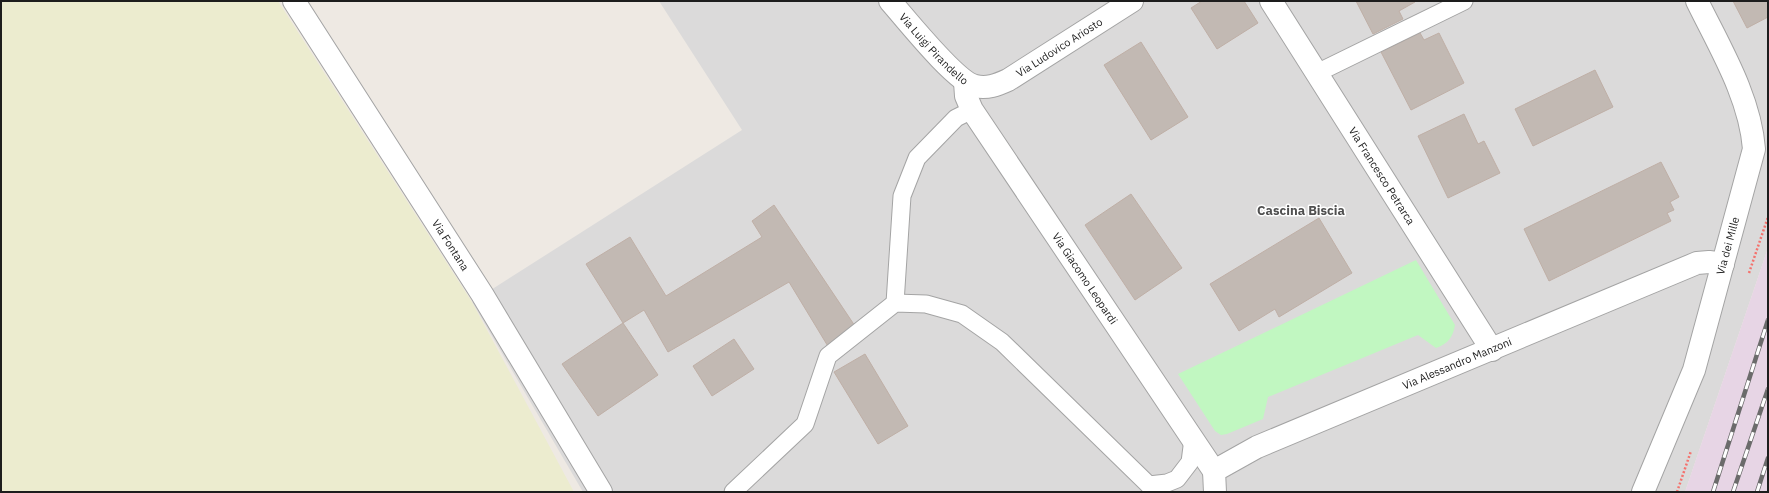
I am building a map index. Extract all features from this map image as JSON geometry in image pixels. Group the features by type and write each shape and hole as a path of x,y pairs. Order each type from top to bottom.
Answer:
{"street":[{"name":"Via Fontana","path":"294,1 478,287 602,492"},
{"name":"Via Luigi Pirandello","path":"890,1 958,76 975,85"},
{"name":"Via Ludovico Ariosto","path":"975,85 995,85 1008,80 1132,1"},
{"name":"Via Francesco Petrarca","path":"1271,1 1492,350"},
{"name":"Via dei Mille","path":"1643,492 1694,370 1754,149 1753,129 1743,98 1697,1"},
{"name":"Via Giacomo Leopardi","path":"975,85 966,96 972,110 1193,439 1214,482"},
{"name":"Via Alessandro Manzoni","path":"1214,482 1257,447 1697,263 1709,262 1723,264"}],"lane":[{"path":"1317,73 1464,1"},
{"path":"895,304 902,196 917,158 956,118 972,110"},
{"path":"733,492 805,424 828,356 895,304 926,304 962,314 1002,342 1152,489 1177,479 1190,462 1193,439"}],"path":[{"path":"1749,274 1768,217"}],"shaded area":[{"path":"659,1 1768,1 1768,248 1685,492 583,492 472,302 742,130"},
{"path":"1768,248 1768,492 1685,492"}],"green space":[{"path":"1,1 278,1 472,302 574,492 1,492"},
{"path":"1416,260 1455,325 1453,334 1443,345 1436,348 1418,335 1268,397 1263,419 1227,434 1221,435 1215,431 1178,374"}],"building":[{"path":"1202,1 1244,1 1258,23 1217,49 1191,8"},
{"path":"1356,1 1415,2 1399,11 1403,19 1373,34"},
{"path":"1733,1 1768,1 1768,17 1747,28"},
{"path":"1420,33 1424,40 1439,33 1464,83 1411,110 1381,52"},
{"path":"1141,42 1188,117 1151,140 1104,65"},
{"path":"1595,70 1613,107 1533,146 1515,109"},
{"path":"1464,114 1478,144 1484,141 1500,173 1448,198 1418,136"},
{"path":"1661,162 1679,197 1670,202 1674,210 1667,213 1671,221 1549,281 1524,229"},
{"path":"1131,194 1182,268 1135,300 1085,225"},
{"path":"774,205 857,329 829,348 789,282 668,352 644,310 623,323 586,264 630,237 666,296 762,237 752,221"},
{"path":"1319,218 1352,273 1279,317 1275,309 1239,331 1210,284"},
{"path":"623,323 658,375 598,416 562,364"},
{"path":"734,339 754,369 712,396 693,366"},
{"path":"865,354 908,426 878,444 834,372"}],"railway":[{"path":"1713,492 1768,320"},
{"path":"1733,492 1768,389"},
{"path":"1757,492 1768,458"}],"district":[{"name":"Cascina Biscia","path":"1301,210"}]}
